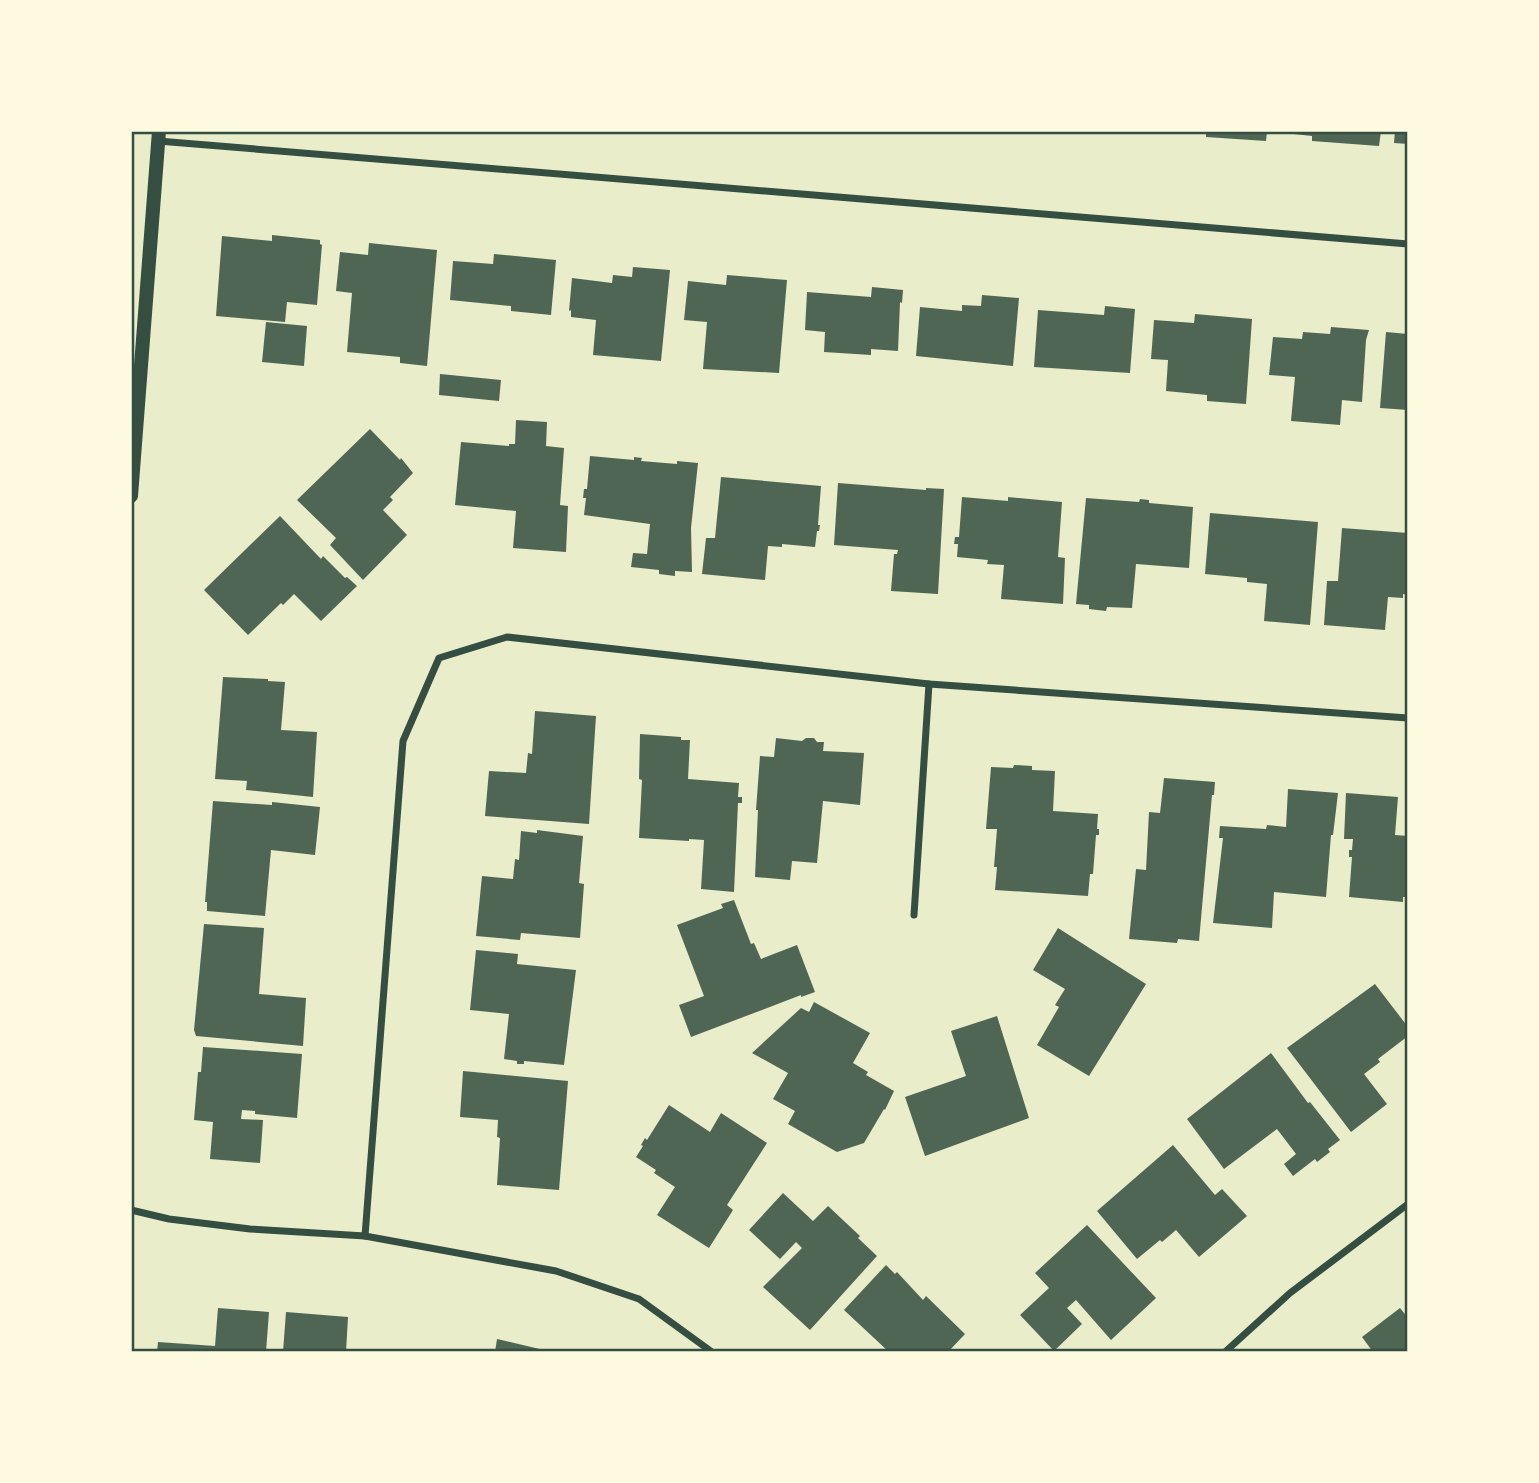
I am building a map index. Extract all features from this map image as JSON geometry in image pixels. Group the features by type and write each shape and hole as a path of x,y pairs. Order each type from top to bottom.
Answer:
{"main road":[{"path":"131,496 159,136"}],"street":[{"path":"159,136 1408,244"},
{"path":"365,1236 403,741 439,658 507,637 929,684 1408,718"},
{"path":"914,915 929,684"},
{"path":"1225,1352 1290,1293 1408,1204"},
{"path":"131,1210 169,1219 250,1229 365,1236 556,1271 639,1299 712,1352"}],"building":[{"path":"1206,131 1267,131 1266,141 1206,137"},
{"path":"1284,131 1381,131 1379,146 1312,141 1312,136"},
{"path":"1395,131 1408,131 1408,144 1394,143"},
{"path":"272,235 320,240 322,245 317,305 287,302 285,322 216,316 222,236 272,241"},
{"path":"369,243 437,250 427,366 400,363 400,357 347,352 352,293 336,291 340,252 368,255"},
{"path":"494,254 556,260 551,315 511,311 511,306 450,300 453,261 493,264"},
{"path":"633,267 670,270 661,361 593,355 596,320 571,317 571,310 569,311 572,278 612,283 613,275 632,277"},
{"path":"727,275 787,280 779,373 703,369 707,322 684,320 688,281 726,285"},
{"path":"872,287 903,290 898,351 871,349 871,355 824,352 825,332 805,330 807,292 871,297"},
{"path":"982,295 1019,298 1013,366 916,356 920,307 962,311 962,305 981,306"},
{"path":"1105,306 1135,309 1130,373 1034,367 1038,310 1104,315"},
{"path":"1195,314 1252,319 1246,404 1207,401 1207,395 1166,391 1168,360 1151,359 1154,320 1194,323"},
{"path":"266,322 307,326 304,366 262,362"},
{"path":"1331,327 1369,330 1362,402 1342,400 1340,425 1291,421 1295,377 1269,375 1273,337 1302,339 1303,332 1330,334"},
{"path":"1386,332 1408,334 1408,410 1380,408"},
{"path":"440,374 501,380 499,401 439,395"},
{"path":"516,420 547,422 546,446 564,448 560,505 568,506 566,552 513,548 516,511 455,505 461,442 509,446 515,444"},
{"path":"370,429 413,473 390,497 393,500 383,510 407,535 363,580 330,545 336,538 297,500"},
{"path":"590,456 634,460 634,457 642,458 641,461 677,464 677,461 698,463 691,528 692,572 675,571 675,576 659,574 659,570 631,567 633,553 647,554 650,524 584,515 586,498 583,498 584,489 587,489"},
{"path":"721,477 821,486 820,525 815,547 782,544 782,547 768,546 765,580 702,574 706,538 715,538"},
{"path":"838,483 944,489 938,594 891,591 894,554 897,554 898,550 834,545"},
{"path":"962,497 1008,501 1008,497 1062,502 1058,557 1065,558 1063,604 1001,599 1004,565 987,564 988,560 957,557 958,544 954,544 955,537 959,537"},
{"path":"1086,498 1139,502 1140,499 1149,500 1149,503 1193,507 1189,568 1136,564 1132,608 1107,607 1106,611 1076,604"},
{"path":"1210,513 1318,522 1310,625 1264,621 1267,584 1247,582 1247,578 1205,574"},
{"path":"280,516 321,559 323,556 357,586 321,621 294,594 248,635 204,590"},
{"path":"1342,528 1408,533 1408,595 1403,594 1403,598 1388,597 1385,630 1324,625 1327,581 1338,581"},
{"path":"223,677 285,682 281,730 317,732 313,797 246,790 247,781 215,779"},
{"path":"535,711 596,716 589,824 485,816 489,771 526,773 528,753 532,754"},
{"path":"640,734 690,740 688,779 739,783 738,797 742,797 742,803 738,803 734,892 701,889 704,840 639,838 642,780 639,779"},
{"path":"776,738 802,741 814,738 817,742 824,742 823,751 864,753 860,805 823,801 817,863 792,861 790,880 755,877 760,756 774,757"},
{"path":"1014,765 1032,766 1032,770 1055,771 1053,811 1098,814 1099,835 1096,835 1088,896 995,890 997,829 986,829 991,767 1013,768"},
{"path":"1164,778 1215,782 1199,941 1178,939 1177,943 1129,939 1136,869 1146,870 1149,812 1160,813"},
{"path":"1288,789 1338,793 1331,835 1326,897 1274,892 1272,928 1213,923 1223,838 1219,838 1220,826 1266,829 1267,825 1286,827"},
{"path":"1346,793 1398,797 1395,835 1408,836 1408,897 1403,897 1403,902 1349,897 1352,857 1349,857 1349,850 1352,850 1353,839 1344,839"},
{"path":"213,801 272,805 272,802 320,807 315,855 271,850 265,916 207,911 205,902"},
{"path":"537,830 583,836 579,883 584,884 580,938 521,933 520,940 476,936 482,876 513,879 515,859 519,860 521,831 537,833"},
{"path":"734,900 751,944 754,943 761,959 797,945 815,992 691,1037 679,1005 704,996 677,925 723,908 721,904"},
{"path":"204,924 264,928 259,994 306,998 303,1046 196,1036 194,1030"},
{"path":"1058,928 1146,984 1089,1076 1037,1045 1059,1007 1055,1005 1065,989 1033,970"},
{"path":"476,950 518,954 517,964 576,970 564,1065 524,1061 524,1064 517,1064 517,1061 504,1059 509,1014 470,1010"},
{"path":"1375,984 1408,1027 1408,1036 1378,1059 1380,1062 1364,1074 1387,1104 1351,1132 1287,1048"},
{"path":"814,1002 870,1033 853,1063 868,1072 866,1075 894,1091 864,1143 837,1152 788,1124 795,1111 773,1099 788,1073 752,1053 801,1008 809,1012"},
{"path":"997,1016 1029,1118 925,1156 905,1097 966,1076 951,1031"},
{"path":"203,1047 302,1054 297,1118 242,1110 241,1119 263,1120 260,1163 210,1159 213,1122 194,1120"},
{"path":"1271,1053 1340,1140 1317,1162 1315,1159 1293,1176 1284,1164 1296,1154 1277,1129 1224,1169 1187,1119"},
{"path":"463,1071 568,1081 559,1190 497,1185 500,1138 497,1137 498,1120 460,1117"},
{"path":"669,1105 710,1132 721,1113 767,1143 727,1205 733,1210 709,1248 657,1215 675,1187 636,1157 645,1138 647,1140"},
{"path":"1173,1145 1215,1195 1222,1189 1247,1216 1199,1257 1176,1230 1137,1259 1097,1211"},
{"path":"783,1193 813,1221 828,1206 877,1256 810,1330 763,1287 802,1248 796,1242 780,1259 749,1230"},
{"path":"1087,1225 1156,1298 1111,1340 1076,1300 1067,1308 1082,1324 1054,1351 1020,1315 1049,1288 1035,1273"},
{"path":"886,1265 895,1274 897,1272 923,1300 926,1296 965,1334 948,1352 889,1352 844,1310"},
{"path":"218,1308 269,1312 266,1352 157,1352 158,1342 215,1346"},
{"path":"1400,1308 1408,1318 1408,1352 1373,1352 1362,1337"},
{"path":"286,1312 348,1317 346,1352 283,1352"},
{"path":"497,1339 548,1351 495,1352"}]}
